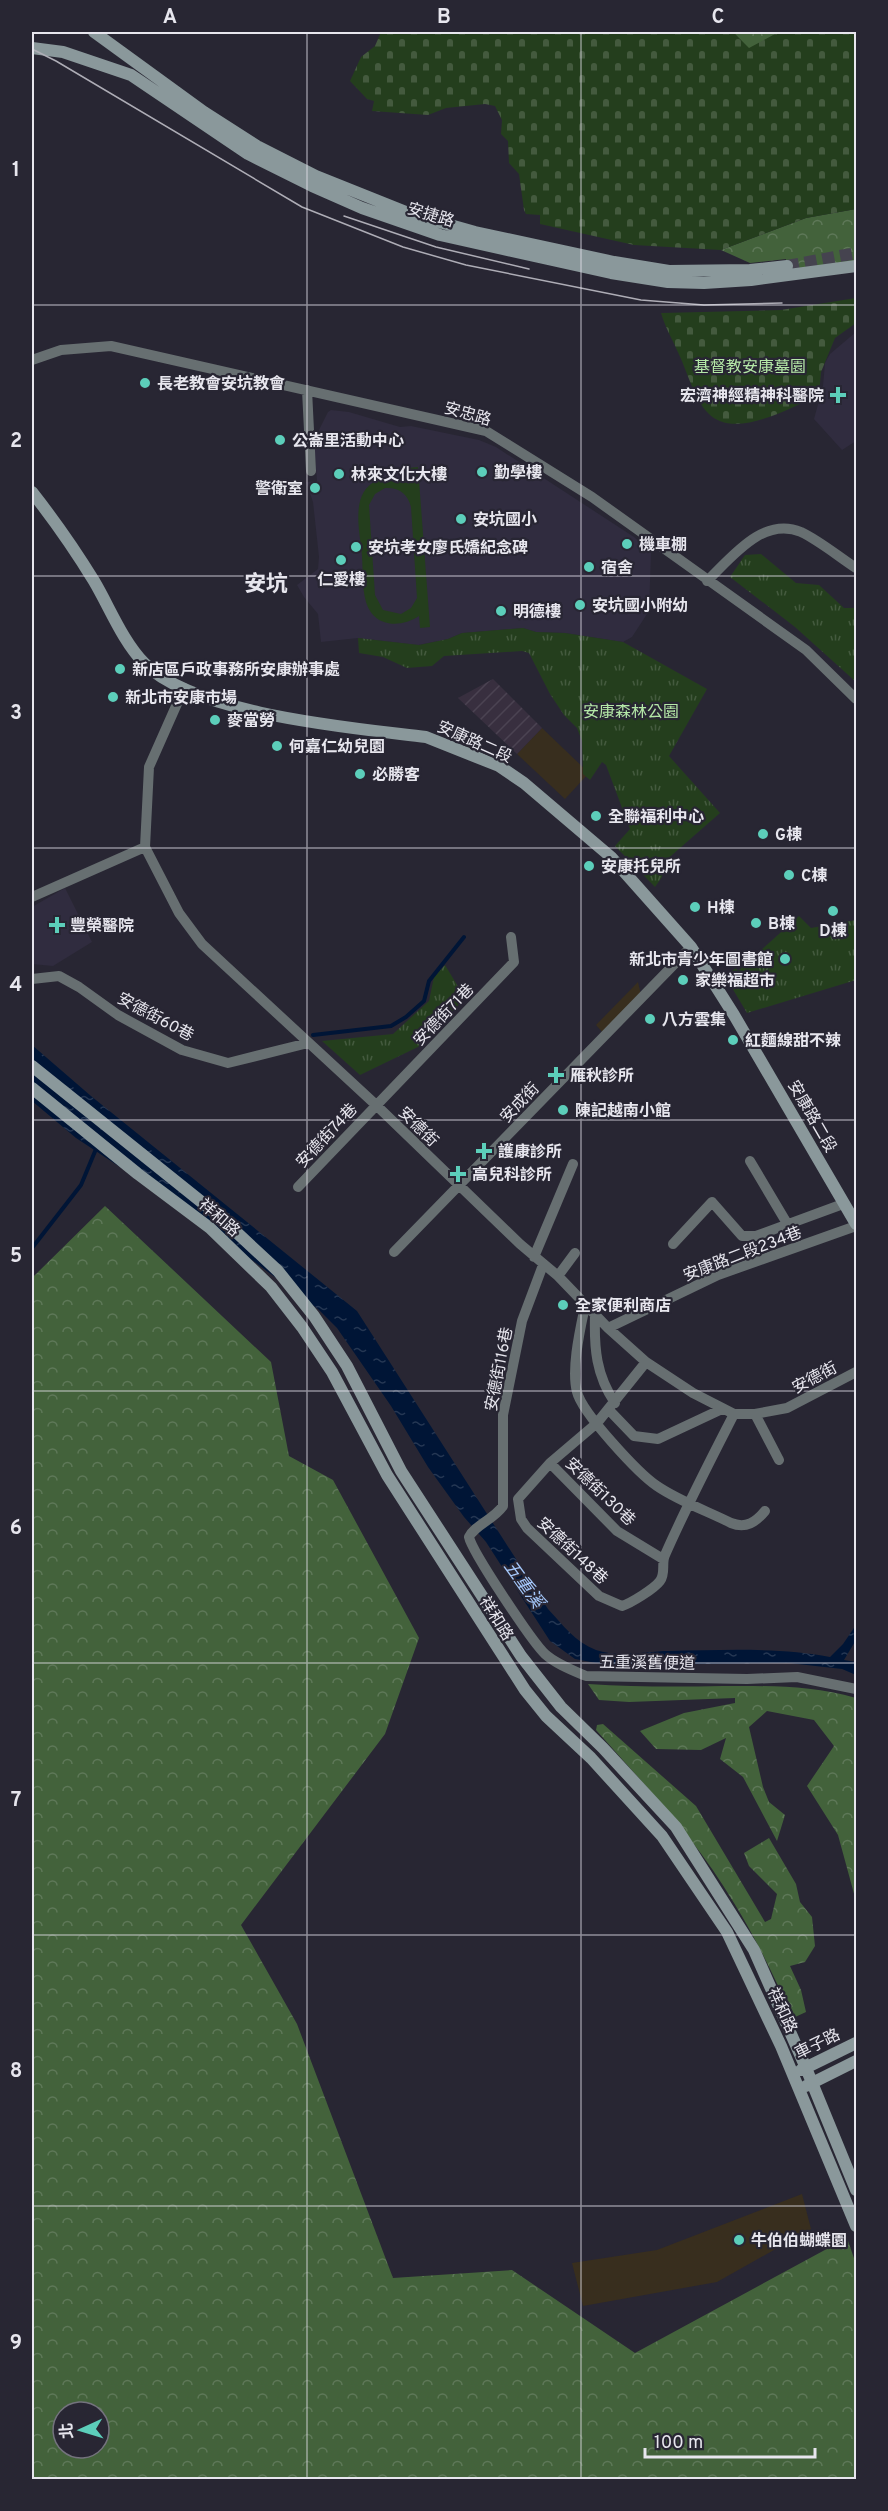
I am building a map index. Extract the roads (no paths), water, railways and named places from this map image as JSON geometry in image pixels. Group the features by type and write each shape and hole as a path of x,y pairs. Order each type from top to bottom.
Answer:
{"main road":[{"name":"安捷路","path":"94,32 161,88 248,154 362,208 440,235 640,279 704,283 787,266"},
{"name":"安捷路","path":"32,48 63,52 112,67 161,88"},
{"name":"安捷路","path":"751,275 856,266"},
{"name":"安康路二段","path":"32,492 54,520 116,623 144,662 161,676 246,711 426,737 498,766 524,783 611,857 691,947 794,1115 856,1225"},
{"name":"祥和路","path":"32,1066 219,1216 278,1271 314,1316 346,1366 400,1471 521,1656 561,1707 612,1757 676,1827 754,1950 856,2190"},
{"name":"祥和路","path":"32,1088 210,1227 271,1287 326,1363 387,1475 525,1690 546,1716 591,1758 662,1836 727,1932 793,2074 856,2226"},
{"name":"車子路","path":"793,2074 856,2043"},
{"name":"車子路","path":"799,2089 856,2061"}],"street":[{"name":"安忠路","path":"32,360 61,350 111,346 486,431 592,497 806,650 856,699"},
{"path":"307,390 311,471"},
{"path":"707,580 748,542 765,532 784,528 801,532 856,568"},
{"name":"安德街","path":"184,687 148,767 145,847 178,913 202,944 375,1104 543,1266 558,1276 608,1328 646,1362 693,1393 734,1414 755,1414 787,1408 856,1372"},
{"path":"32,897 145,847"},
{"name":"安德街71巷","path":"375,1104 514,962 511,937"},
{"name":"安成街","path":"394,1252 691,947"},
{"name":"安德街60巷","path":"33,977 59,976 79,987 118,1015 182,1050 228,1063 308,1043"},
{"name":"安德街74巷","path":"298,1187 375,1104"},
{"path":"750,1161 788,1225"},
{"path":"534,1257 573,1164"},
{"path":"673,1244 712,1202 742,1236 756,1236 843,1204"},
{"name":"安康路二段234巷","path":"608,1328 718,1275 856,1225"},
{"path":"558,1276 575,1253"},
{"name":"安德街116巷","path":"496,1516 503,1506 503,1415 522,1321 543,1266"},
{"path":"585,1306 580,1332 577,1391 580,1401 597,1423 651,1482 688,1502 738,1526 755,1521 765,1511"},
{"path":"595,1315 594,1339 598,1369 612,1406 634,1436 658,1439 722,1409"},
{"name":"安德街148巷","path":"646,1362 597,1423 550,1463 518,1499 521,1519 527,1528 599,1596 622,1606 630,1603 660,1581 664,1570 663,1559 688,1502 734,1414"},
{"path":"755,1414 779,1460"},
{"name":"安德街130巷","path":"550,1463 617,1531 663,1559"},
{"name":"五重溪舊便道","path":"496,1516 472,1532 469,1541 545,1654 566,1668 586,1676 628,1678 796,1677 856,1689"}],"water":[{"name":"五重溪","path":"32,1045 91,1096 357,1311 548,1609 576,1638 596,1650 614,1654 750,1650 830,1657 843,1644 856,1625 856,1640 844,1660 856,1662 856,1675 842,1669 789,1663 624,1665 596,1663 575,1659 550,1641 486,1542 464,1517 428,1467 391,1406 337,1328 318,1309 179,1206 76,1138 32,1101"}],"waterway":[{"path":"313,1035 391,1026 406,1017 424,1001 429,981 464,937"},
{"path":"32,1248 81,1185 96,1149"}],"tunnel":[{"path":"787,266 856,253"}],"tram line":[{"path":"32,49 302,207 403,247 466,265 641,300 704,305 782,303"},
{"path":"344,216 436,247 529,269"}],"place":[{"name":"長老教會安坑教會","path":"145,383"},
{"name":"宏濟神經精神科醫院","path":"838,395"},
{"name":"公崙里活動中心","path":"280,440"},
{"name":"勤學樓","path":"482,472"},
{"name":"林來文化大樓","path":"339,474"},
{"name":"警衛室","path":"315,488"},
{"name":"安坑國小","path":"461,519"},
{"name":"機車棚","path":"627,544"},
{"name":"安坑孝女廖氏嬌紀念碑","path":"356,547"},
{"name":"仁愛樓","path":"341,560"},
{"name":"宿舍","path":"589,567"},
{"name":"安坑國小附幼","path":"580,605"},
{"name":"明德樓","path":"501,611"},
{"name":"新店區戶政事務所安康辦事處","path":"120,669"},
{"name":"新北市安康市場","path":"113,697"},
{"name":"麥當勞","path":"215,720"},
{"name":"何嘉仁幼兒園","path":"277,746"},
{"name":"必勝客","path":"360,774"},
{"name":"全聯福利中心","path":"596,816"},
{"name":"G棟","path":"763,834"},
{"name":"安康托兒所","path":"589,866"},
{"name":"C棟","path":"789,875"},
{"name":"H棟","path":"695,907"},
{"name":"D棟","path":"833,911"},
{"name":"B棟","path":"756,923"},
{"name":"豐榮醫院","path":"57,925"},
{"name":"新北市青少年圖書館","path":"785,959"},
{"name":"家樂福超市","path":"683,980"},
{"name":"八方雲集","path":"650,1019"},
{"name":"紅麵線甜不辣","path":"733,1040"},
{"name":"雁秋診所","path":"556,1075"},
{"name":"陳記越南小館","path":"563,1110"},
{"name":"護康診所","path":"484,1151"},
{"name":"高兒科診所","path":"458,1174"},
{"name":"全家便利商店","path":"563,1305"},
{"name":"牛伯伯蝴蝶園","path":"739,2240"}],"district":[{"name":"安坑","path":"266,583"}],"park label":[{"name":"基督教安康墓園","path":"750,366"},
{"name":"安康森林公園","path":"631,711"}]}
